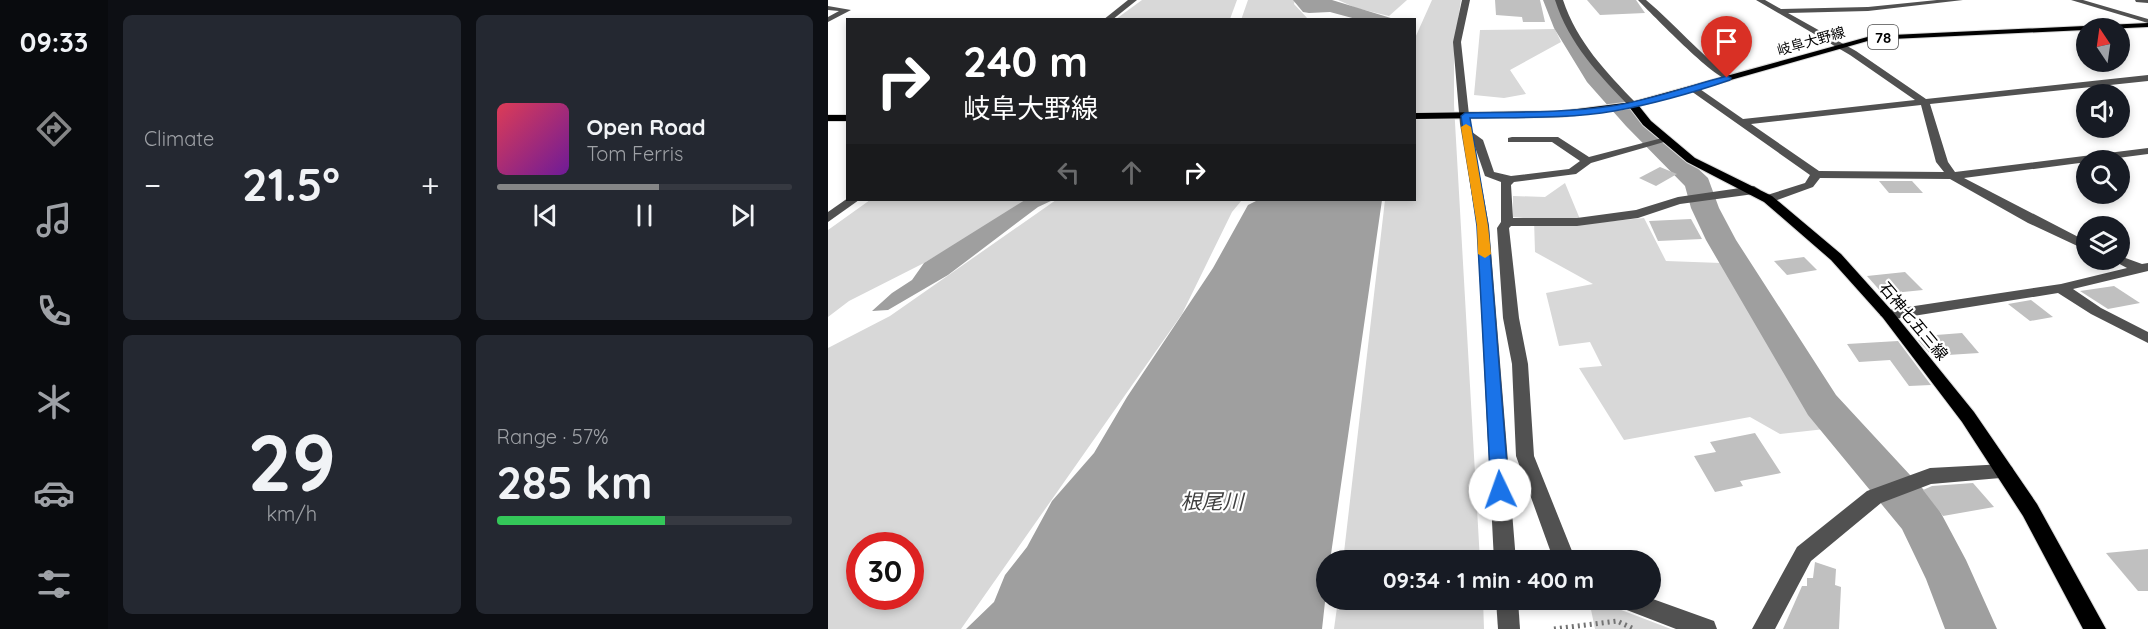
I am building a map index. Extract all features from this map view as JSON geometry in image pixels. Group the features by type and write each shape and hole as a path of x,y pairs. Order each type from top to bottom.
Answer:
{"main road":[{"name":"岐阜大野線","path":"1416,116 1562,114 1631,106 1871,38 2148,23"},
{"name":"石神七五三線","path":"1631,106 1664,140 1690,160 1761,194 1836,257 1887,315 1968,417 2030,510 2095,629"},
{"path":"828,118 846,118"}],"street":[{"path":"1109,18 1133,0"},
{"path":"1466,0 1457,42 1467,134 1483,226 1504,550"},
{"path":"1559,0 1563,18 1595,66 1631,106"},
{"path":"1642,0 1710,67 1727,78"},
{"path":"1760,0 1839,46 1924,103 1942,162 1952,176 2076,241"},
{"path":"1779,11 1868,9 1959,0"},
{"path":"2075,0 2148,23"},
{"path":"2139,0 2148,2"},
{"path":"828,8 847,10 828,20"},
{"path":"1741,123 2148,78"},
{"path":"1694,89 1816,174 1952,176 2148,151"},
{"path":"1467,134 1478,140 1489,174 1497,178 1511,179 1572,172 1587,161 1664,140"},
{"path":"1512,140 1554,139 1587,161"},
{"path":"1508,222 1577,222 1614,218 1638,214 1677,201 1761,194 1809,185 1816,174"},
{"path":"1511,179 1505,184 1508,222 1503,228 1511,318 1520,364 1525,456 1561,550"},
{"path":"828,218 852,201"},
{"path":"2130,264 2145,269"},
{"path":"1887,315 2061,288 2145,269"},
{"path":"2061,288 2096,311 2148,338"},
{"path":"1763,629 1804,554 1874,497 1930,476 2005,472"},
{"path":"1508,610 1509,629"},
{"path":"1654,610 1706,629"}],"path":[{"path":"1554,629 1617,621 1630,628"}],"shaded area":[{"path":"1142,0 1237,0 1230,18 1117,18"},
{"path":"1248,0 1295,0 1294,4 1307,18 1242,18"},
{"path":"1338,0 1407,0 1389,16 1356,8"},
{"path":"1432,0 1461,0 1454,47 1454,105 1479,550 1344,550 1385,201 1416,201 1416,36"},
{"path":"1555,29 1561,42 1510,70 1526,94 1504,98 1474,95 1480,30"},
{"path":"1565,183 1582,224 1644,218 1666,261 1721,263 1825,429 1780,434 1750,417 1624,440 1579,368 1602,366 1590,342 1559,346 1546,293 1593,284 1535,252 1534,219 1513,217 1513,196 1545,197"},
{"path":"869,201 1029,201 924,263 849,301 828,317 828,230"},
{"path":"1055,201 1241,201 1232,212 1182,314 961,629 828,629 828,348 890,316"},
{"path":"1337,610 1483,610 1484,629 1334,629"},
{"path":"1591,610 1621,610 1671,629 1595,629"}],"water":[{"path":"1293,0 1332,0 1391,18 1352,18 1330,12 1303,12"},
{"path":"1023,201 1051,201 1038,207 948,275 888,310 872,311 892,293 912,280 924,263"},
{"name":"根尾川","path":"1256,201 1382,201 1332,550 1316,550 1316,610 1324,610 1322,629 966,629 994,602 1005,575 1027,547 1052,501 1094,453 1127,397 1213,268 1248,205"}],"building":[{"path":"1495,0 1540,0 1545,22 1523,22 1522,17 1496,15"},
{"path":"1587,0 1636,0 1645,13 1600,15"},
{"path":"1660,167 1677,174 1656,186 1639,178"},
{"path":"1879,181 1912,181 1923,193 1889,193"},
{"path":"1691,219 1702,239 1658,241 1649,221"},
{"path":"1804,257 1817,270 1787,275 1774,261"},
{"path":"1905,272 1923,290 1883,294 1867,276"},
{"path":"2114,286 2140,303 2108,309 2080,291"},
{"path":"2031,300 2053,317 2030,321 2008,304"},
{"path":"1962,333 1979,353 1932,356 1918,340 1926,339 1923,336"},
{"path":"1898,341 1931,385 1909,386 1890,360 1859,362 1847,344"},
{"path":"1755,433 1781,473 1740,481 1743,486 1715,492 1694,456 1716,452 1710,442"},
{"path":"1973,483 1994,507 1943,516 1923,490 1932,486"},
{"path":"2148,549 2148,591 2138,591 2106,553"},
{"path":"1815,562 1836,569 1835,585 1841,587 1839,629 1783,629 1802,586 1807,586 1807,578 1813,578"}],"waterway":[{"path":"1551,0 1577,53 1595,77 1614,100 1698,184 1705,208 1721,240 1822,405 1919,516 1949,576 1971,629"}],"slow traffic":[{"path":"1466,127 1483,226 1485,254"}],"route":[{"path":"1500,490 1483,226 1465,116 1562,114 1613,108 1694,89 1727,78"}]}
